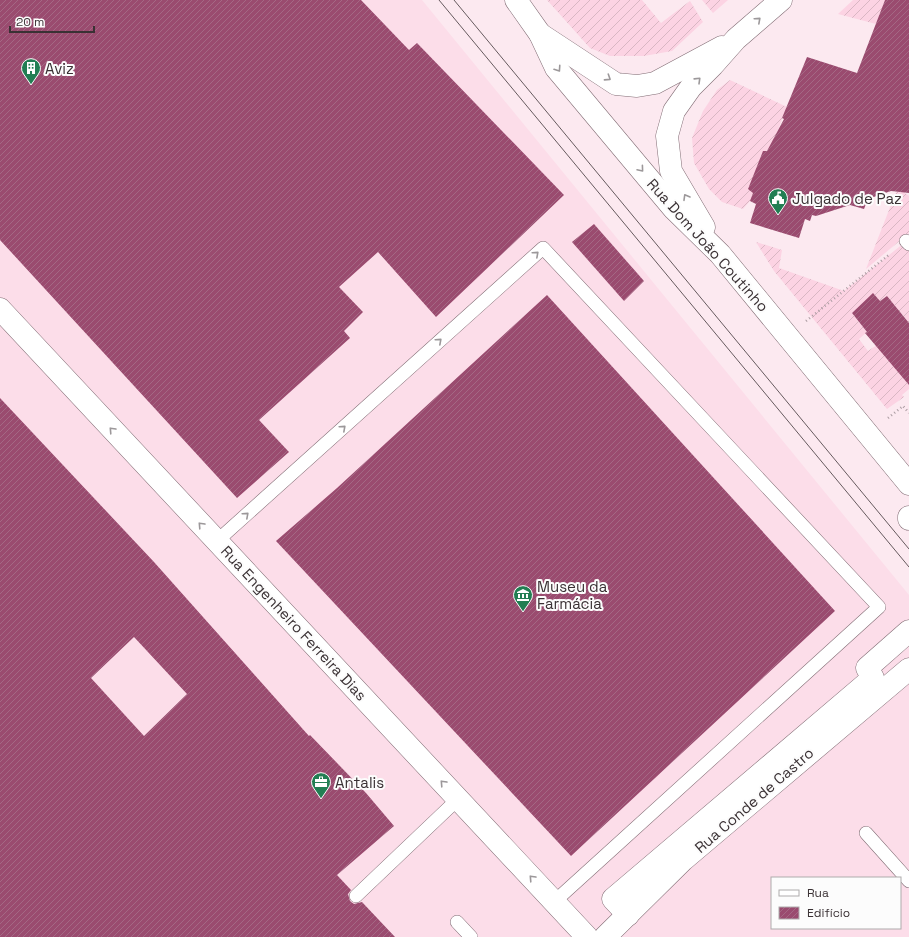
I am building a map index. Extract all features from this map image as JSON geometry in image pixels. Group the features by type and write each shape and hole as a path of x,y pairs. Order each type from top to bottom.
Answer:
{"street":[{"name":"Rua Dom João Coutinho","path":"516,0 540,34 556,68 674,209 720,254 909,484"},
{"path":"720,254 671,171 667,136 674,112 691,87 736,39 781,0"},
{"path":"540,34 616,84 637,86 655,83 736,39"},
{"name":"Rua Engenheiro Ferreira Dias","path":"0,309 587,937"},
{"path":"628,915 613,899 874,678 867,668 909,631"},
{"name":"Rua Conde de Castro","path":"605,937 683,860 909,669"}],"lane":[{"path":"217,541 543,248 880,607 554,902"},
{"path":"356,896 458,798"},
{"path":"866,832 909,881"},
{"path":"457,922 471,937"}],"path":[{"path":"788,335 908,243"}],"shaded area":[{"path":"0,0 422,0 909,595 909,937 0,937"},
{"path":"547,0 642,0 661,23 690,1 703,22 672,51 644,56 610,56 590,48"},
{"path":"702,0 728,0 713,13"},
{"path":"853,0 885,0 876,24 838,14"},
{"path":"730,80 787,107 750,201 743,209 722,202 709,189 694,163 692,138 703,111 717,90"},
{"path":"896,192 904,192 909,196 909,233 866,269"},
{"path":"909,239 909,323 887,296 880,301 873,294 852,313 867,332 859,339 868,351 877,345 909,385 909,389 902,395 904,397 887,409 774,271 756,242 782,250 779,268 844,291"}],"building":[{"path":"0,0 361,0 409,50 417,43 564,195 436,317 378,252 339,287 363,312 344,331 350,338 259,420 289,452 237,498 0,240"},
{"path":"885,0 909,0 909,193 891,191 868,199 864,209 850,205 816,216 812,215 810,221 805,219 799,238 750,223 756,204 750,201 753,193 748,189 763,151 767,151 784,119 782,118 807,57 857,73"},
{"path":"594,224 644,281 624,301 572,242"},
{"path":"873,293 880,301 887,296 909,323 909,385 865,333 867,332 852,313"},
{"path":"547,295 835,611 571,856 276,541 337,488"},
{"path":"0,398 154,562 309,736 310,735 366,793 394,826 337,875 351,890 348,894 350,901 354,904 362,902 395,937 0,937","holes":["134,637 187,694 144,736 91,678"]}],"tram line":[{"path":"439,0 909,567"},
{"path":"454,0 909,549"}],"place":[{"name":"Aviz","path":"31,85"},
{"name":"Julgado de Paz","path":"778,215"},
{"name":"Museu da Farmácia","path":"523,612"},
{"name":"Antalis","path":"321,799"}]}
